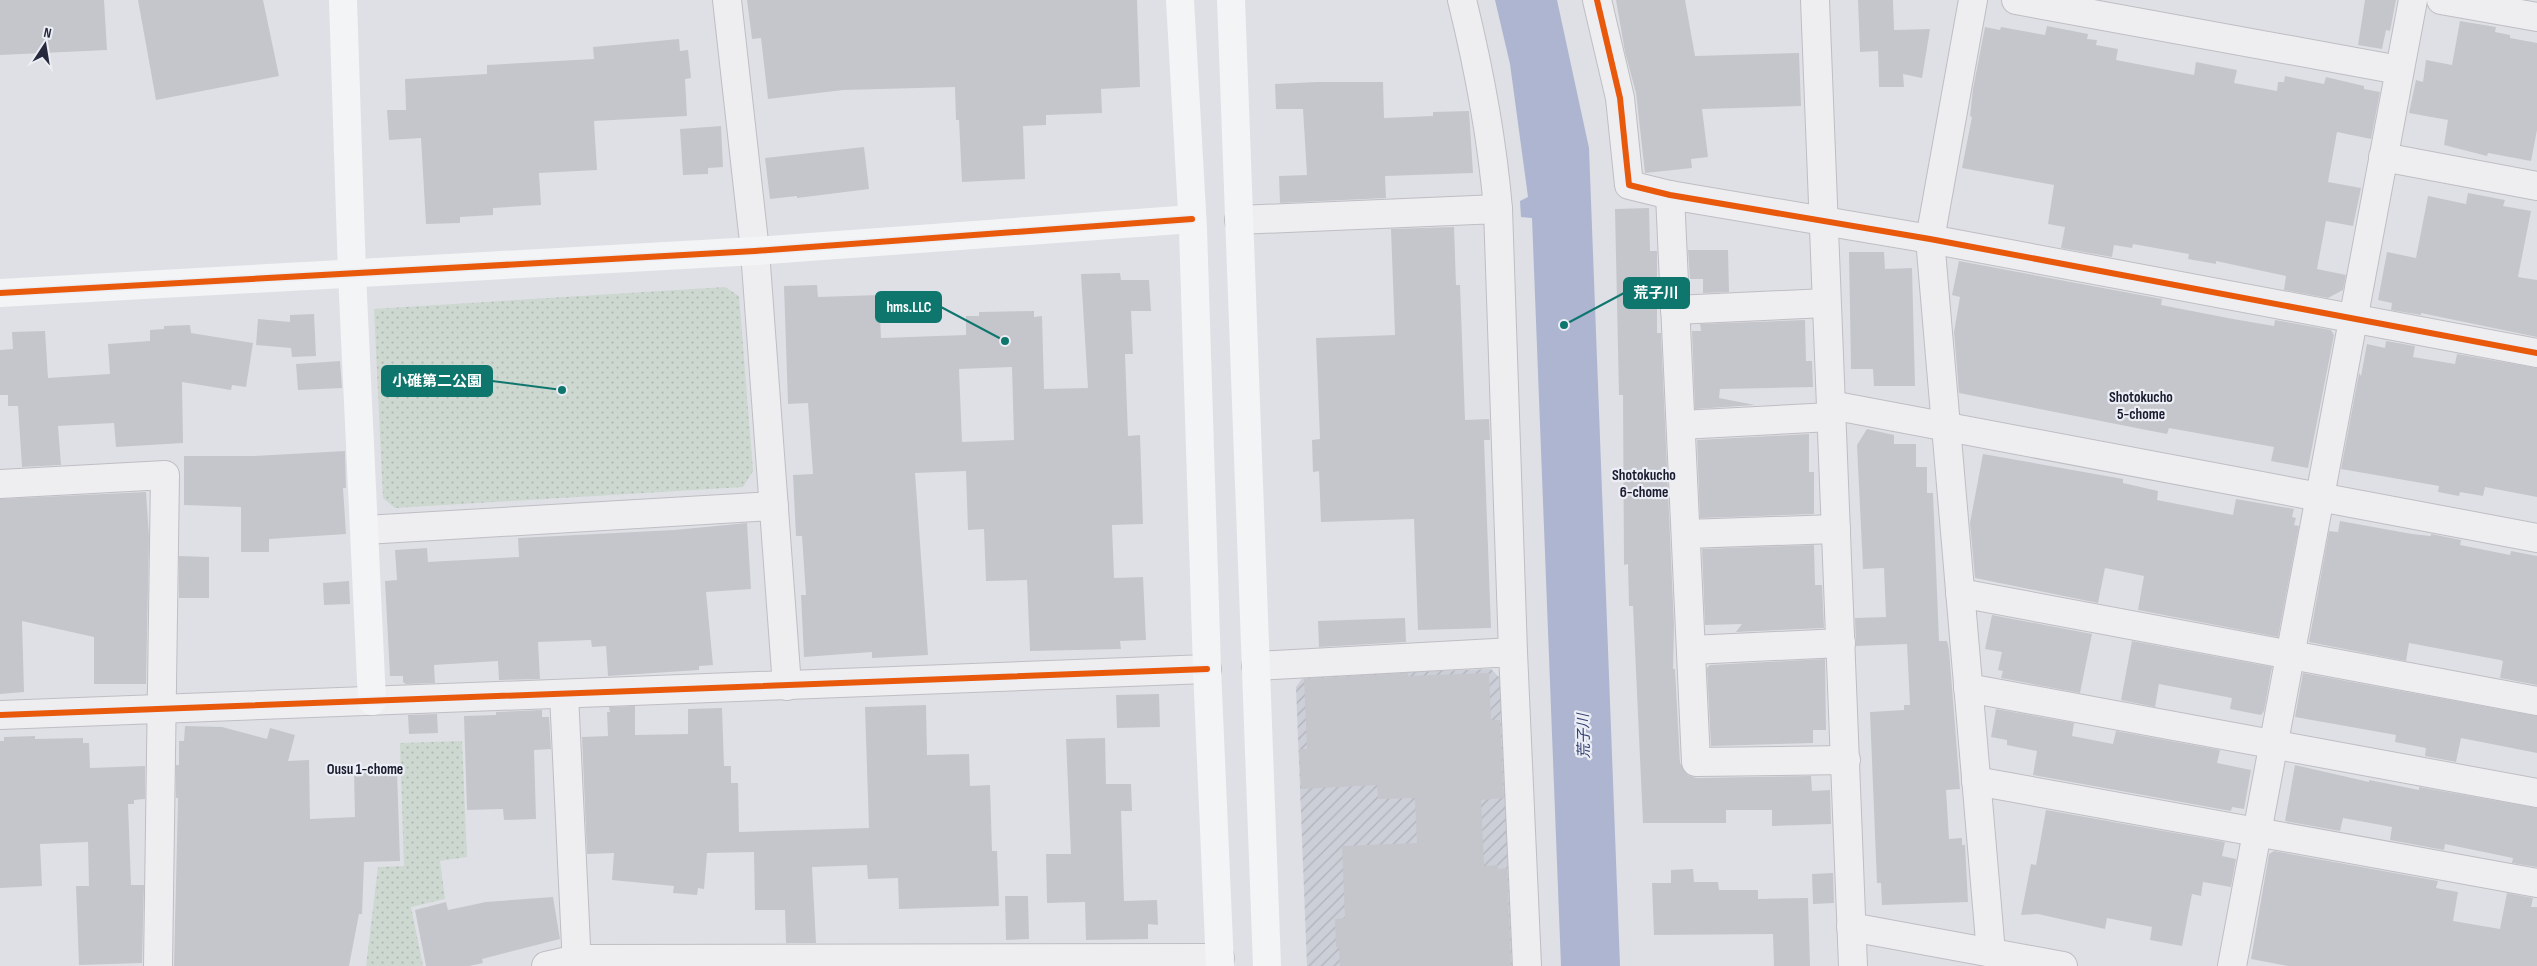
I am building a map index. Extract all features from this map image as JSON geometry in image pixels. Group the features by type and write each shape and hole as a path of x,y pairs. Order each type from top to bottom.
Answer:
{"street":[{"path":"343,0 352,274 372,701"},
{"path":"727,0 755,251 787,686"},
{"path":"546,966 577,963 1220,962 1207,669 1192,219 1180,0"},
{"path":"1231,0 1267,966"},
{"path":"1462,0 1481,77 1494,165 1498,209 1513,652 1527,966"},
{"path":"1597,0 1620,98 1628,185 1670,195 1930,239 2537,353"},
{"path":"1815,0 1853,966"},
{"path":"1973,0 1930,239 1991,953"},
{"path":"2016,0 2399,70"},
{"path":"2232,966 2412,0"},
{"path":"2441,0 2537,18"},
{"path":"2383,157 2537,186"},
{"path":"1670,195 1696,762 1846,760"},
{"path":"1239,220 1498,209"},
{"path":"0,293 755,251 1192,219"},
{"path":"1675,310 1826,303"},
{"path":"1681,425 1831,411 1946,427 2537,538"},
{"path":"0,484 165,476 158,966"},
{"path":"364,530 774,506"},
{"path":"1686,534 1836,529"},
{"path":"1960,593 2537,701"},
{"path":"1691,650 1841,643"},
{"path":"1256,666 1513,652"},
{"path":"0,715 1207,669"},
{"path":"1968,688 2537,793"},
{"path":"564,694 577,963"},
{"path":"1976,781 2537,883"},
{"path":"1851,927 2063,966"}],"shaded area":[{"path":"725,287 739,296 753,471 743,487 395,508 383,498 374,309"},
{"path":"1491,669 1505,683 1517,966 1307,966 1296,687 1304,676"},
{"path":"462,741 467,857 440,861 445,899 411,907 423,966 366,966 378,867 404,866 400,743"}],"water":[{"path":"1495,0 1557,0 1589,148 1620,966 1561,966 1532,218 1521,217 1520,201 1528,197 1510,64"}],"building":[{"path":"0,0 104,0 107,50 0,55"},
{"path":"138,0 263,0 279,76 156,100"},
{"path":"747,0 1137,0 1140,87 1101,89 1102,113 1046,115 1046,125 1023,126 1025,179 962,182 959,120 956,120 955,87 843,90 768,99 761,38 752,39"},
{"path":"1616,0 1685,0 1695,56 1799,53 1801,106 1702,109 1708,157 1691,159 1692,168 1645,173 1636,93 1625,52"},
{"path":"1858,0 1893,0 1894,30 1930,29 1922,78 1903,74 1904,87 1879,87 1878,51 1860,52"},
{"path":"2365,0 2396,0 2390,31 2386,30 2382,49 2358,45"},
{"path":"2460,21 2496,27 2495,32 2510,35 2510,38 2537,43 2537,130 2531,161 2488,153 2487,156 2444,145 2448,120 2409,113 2416,80 2423,82 2426,60 2452,65"},
{"path":"2047,26 2088,34 2087,39 2097,40 2096,45 2118,49 2116,60 2194,75 2196,62 2237,70 2234,83 2277,91 2278,82 2284,82 2285,76 2324,84 2326,77 2380,92 2371,139 2337,132 2328,182 2361,188 2353,226 2326,221 2317,269 2346,275 2343,290 2328,298 2284,290 2286,276 2216,261 2216,264 2188,259 2189,254 2133,244 2132,248 2114,245 2112,257 2061,248 2065,227 2048,224 2054,185 1962,168 1972,117 1970,116 1973,89 1985,27 2000,30 2001,27 2045,35"},
{"path":"679,39 680,51 688,50 691,78 685,79 687,116 594,121 597,170 539,173 541,205 493,208 493,215 460,217 460,223 426,224 421,138 389,140 387,110 406,110 405,79 487,74 487,65 594,59 593,47"},
{"path":"1383,82 1384,118 1433,116 1433,112 1469,111 1473,173 1385,176 1386,198 1280,203 1279,176 1307,175 1303,109 1276,109 1275,84"},
{"path":"721,126 723,167 708,168 708,174 683,175 680,129"},
{"path":"864,147 869,189 797,198 797,196 770,199 765,158"},
{"path":"2468,193 2505,200 2503,206 2531,211 2518,277 2537,280 2537,337 2421,313 2421,315 2391,310 2392,303 2378,300 2387,252 2416,258 2428,196 2466,204"},
{"path":"1649,208 1650,251 1657,251 1657,333 1661,333 1674,626 1673,669 1675,669 1680,763 1688,775 1696,778 1811,776 1812,791 1830,790 1831,824 1772,826 1772,810 1726,810 1726,823 1643,823 1633,606 1629,606 1628,564 1624,565 1623,395 1619,395 1615,209"},
{"path":"1454,227 1456,285 1460,285 1465,420 1489,419 1490,440 1484,440 1491,628 1418,630 1414,519 1321,522 1319,471 1313,472 1312,440 1320,439 1316,338 1395,335 1391,229"},
{"path":"1688,250 1728,250 1729,292 1703,293 1703,279 1690,279"},
{"path":"1849,252 1884,252 1885,269 1912,268 1915,386 1874,386 1873,369 1851,369"},
{"path":"1959,261 2162,299 2161,305 2233,319 2274,326 2275,320 2331,330 2334,335 2308,468 2271,461 2274,447 2169,428 2167,434 1959,393 1954,332 1960,297 1952,295"},
{"path":"1120,273 1121,280 1149,280 1151,311 1131,311 1133,354 1125,354 1128,436 1140,435 1143,524 1112,525 1114,578 1143,577 1146,640 1120,641 1121,649 1030,651 1027,580 986,581 984,529 968,530 966,471 915,473 928,655 872,658 872,652 804,657 801,595 806,595 802,536 796,536 793,475 813,474 808,403 788,404 784,286 817,285 818,297 879,295 881,338 966,335 966,316 979,316 979,312 1034,311 1034,317 1042,316 1044,389 1088,388 1081,274","holes":["1012,367 1014,440 962,442 959,369"]},
{"path":"314,314 316,356 292,357 291,348 256,345 258,319 290,322 290,315"},
{"path":"1805,320 1806,361 1812,361 1813,387 1720,389 1719,398 1755,405 1695,409 1692,331 1701,331 1700,324"},
{"path":"190,325 191,333 253,343 246,387 232,385 231,390 182,382 183,443 116,447 114,423 58,426 61,465 22,467 18,406 8,406 8,395 0,395 0,350 13,349 12,332 45,331 48,378 110,374 108,344 150,341 150,330 164,329 164,326"},
{"path":"2386,341 2415,346 2413,357 2455,364 2457,354 2537,368 2537,497 2485,487 2483,496 2460,492 2459,496 2438,492 2439,486 2341,469 2359,373 2361,376 2367,344 2385,348"},
{"path":"340,361 342,388 298,390 296,364"},
{"path":"1867,429 1894,435 1894,444 1916,444 1916,467 1927,467 1927,493 1933,493 1939,641 1947,641 1949,650 1960,789 1946,790 1949,839 1962,838 1962,845 1965,845 1968,902 1882,905 1881,883 1877,883 1870,712 1904,710 1904,705 1910,705 1907,644 1856,646 1855,618 1886,617 1884,568 1863,569 1857,445"},
{"path":"1809,434 1809,472 1814,472 1814,514 1700,518 1697,440"},
{"path":"345,451 346,488 343,488 346,534 269,539 269,552 241,552 241,507 184,505 184,456 254,456"},
{"path":"1983,454 2123,479 2123,483 2158,491 2157,500 2233,515 2236,499 2294,509 2292,517 2296,518 2294,525 2299,526 2278,637 2138,610 2144,576 2105,568 2098,603 1975,578 1970,523"},
{"path":"146,492 149,536 146,684 94,684 94,637 22,621 24,692 0,694 0,499"},
{"path":"2340,521 2412,534 2431,536 2431,534 2461,540 2460,545 2510,555 2511,551 2537,556 2537,685 2500,678 2503,661 2500,660 2409,643 2406,661 2309,642 2329,531 2338,532"},
{"path":"747,523 751,589 706,592 713,665 699,666 699,670 608,676 606,646 592,647 591,640 538,642 540,679 499,680 498,661 434,665 435,683 406,684 403,682 403,676 390,676 385,581 397,580 395,550 427,548 428,562 519,557 518,538 674,530"},
{"path":"1814,545 1815,585 1822,585 1824,628 1736,632 1742,624 1705,625 1702,549"},
{"path":"179,556 209,557 209,598 179,598"},
{"path":"349,581 350,604 324,605 323,583"},
{"path":"1992,615 2092,634 2080,693 2001,678 2003,671 1998,670 2002,652 1985,649"},
{"path":"1405,618 1406,642 1319,647 1318,621"},
{"path":"2132,641 2272,667 2264,711 2261,715 2230,709 2232,698 2159,684 2155,707 2121,700"},
{"path":"1825,659 1826,730 1813,730 1813,743 1711,746 1707,668 1710,665"},
{"path":"1408,673 1408,676 1489,673 1491,720 1500,720 1504,798 1481,800 1484,866 1498,865 1498,869 1507,868 1511,966 1340,966 1339,947 1336,947 1335,919 1345,918 1342,846 1417,843 1415,798 1378,799 1377,785 1301,789 1299,749 1307,749 1304,679"},
{"path":"2303,673 2537,716 2537,753 2461,738 2456,762 2425,756 2426,748 2395,742 2396,735 2295,717"},
{"path":"1159,694 1160,727 1117,728 1116,695"},
{"path":"926,705 927,755 969,754 970,786 990,785 992,851 997,851 999,906 899,909 898,878 868,879 867,865 812,867 816,943 786,943 785,910 755,910 754,852 707,853 704,889 698,888 697,895 673,893 674,886 612,880 614,853 587,854 582,737 608,736 607,712 610,712 609,707 635,706 635,735 688,734 688,709 722,708 724,766 731,766 731,783 738,783 739,832 869,828 865,707"},
{"path":"1996,709 2074,723 2072,736 2113,744 2116,731 2220,750 2217,763 2251,770 2244,809 2232,807 2231,811 2033,775 2037,751 2007,745 2007,740 1991,737"},
{"path":"542,710 542,717 549,717 551,749 534,750 536,819 504,820 503,809 467,810 464,716 496,715 496,712"},
{"path":"437,714 438,733 409,734 408,715"},
{"path":"185,726 222,727 267,739 270,728 295,735 288,761 309,760 310,819 355,817 354,773 397,771 400,861 364,862 362,914 359,914 349,966 174,966 178,798 176,798 176,765 179,765 179,741 184,741"},
{"path":"35,736 35,739 83,738 83,743 89,743 90,768 145,766 145,799 134,800 134,804 128,804 131,885 144,885 142,963 79,965 76,886 89,886 88,842 40,844 42,886 0,888 0,741 4,741 4,737"},
{"path":"1105,738 1106,784 1131,784 1132,811 1121,811 1124,901 1157,900 1158,925 1148,924 1148,939 1086,940 1085,902 1047,903 1046,854 1071,854 1066,739"},
{"path":"2295,765 2369,782 2369,780 2419,790 2419,787 2537,808 2537,867 2512,863 2513,858 2445,844 2444,850 2390,840 2392,827 2343,818 2340,831 2285,821"},
{"path":"2046,810 2225,842 2222,856 2236,859 2231,887 2203,882 2201,896 2192,894 2182,946 2150,940 2152,927 2107,918 2105,929 2038,914 2021,915 2031,864 2036,865"},
{"path":"2274,851 2438,881 2436,888 2458,892 2453,921 2500,929 2507,893 2533,898 2531,907 2537,907 2537,966 2288,966 2251,959 2269,854"},
{"path":"1693,869 1694,882 1718,882 1719,890 1758,890 1758,899 1808,898 1810,966 1774,966 1773,934 1654,935 1652,883 1671,883 1671,870"},
{"path":"1833,873 1834,903 1813,904 1812,874"},
{"path":"1005,896 1028,896 1029,939 1006,940"},
{"path":"553,897 560,939 482,959 483,963 469,966 426,966 415,910 446,902 448,910 486,902"}],"cycle path":[{"path":"1597,0 1620,98 1629,185 1670,195 1930,239 2537,353"},
{"path":"0,293 755,251 1192,219"},
{"path":"0,715 1207,669"}],"place":[{"name":"荒子川","path":"1564,325"},
{"name":"hms.LLC","path":"1005,341"},
{"name":"小碓第二公園","path":"562,390"}],"district":[{"name":"Shotokucho 5-chome","path":"2141,406"},
{"name":"Shotokucho 6-chome","path":"1644,484"},
{"name":"Ousu 1-chome","path":"365,769"}]}
